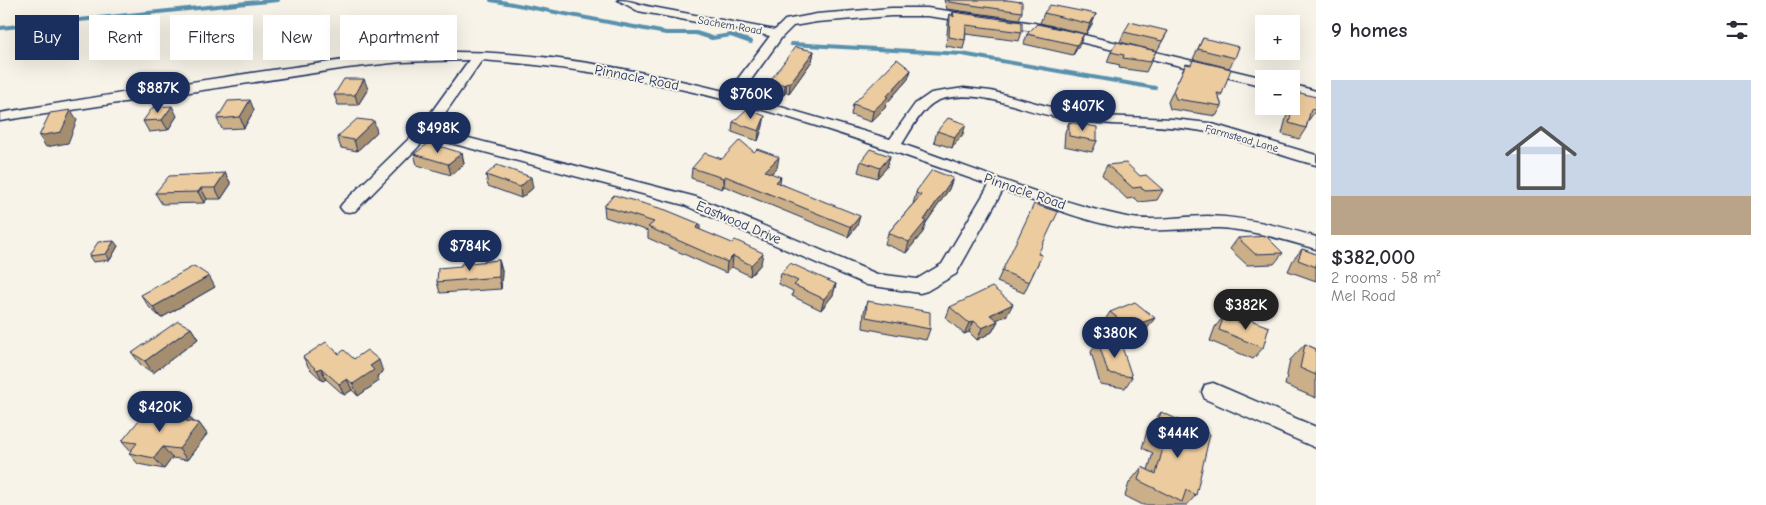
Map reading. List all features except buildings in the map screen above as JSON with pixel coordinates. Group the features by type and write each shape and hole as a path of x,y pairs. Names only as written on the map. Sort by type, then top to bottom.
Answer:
{"street":[{"name":"Sachem Road","path":"624,0 638,8 778,34"},
{"path":"731,97 778,34 789,23 816,18 891,12 927,12 1034,27 1255,80"},
{"path":"349,207 425,131 478,56"},
{"name":"Pinnacle Road","path":"0,117 340,64 404,58 478,56 531,59 581,66 731,97 801,116 998,183 1097,215 1134,224 1156,226 1226,223 1265,228 1316,243"},
{"path":"1300,91 1316,96"},
{"name":"Farmstead Lane","path":"893,146 920,107 936,96 964,92 991,95 1057,113 1102,120 1209,128 1316,160"},
{"name":"Eastwood Drive","path":"425,131 690,201 874,280 920,286 949,269 998,183"},
{"path":"1213,392 1316,438"}],"waterway":[{"path":"0,28 278,0"},
{"path":"491,0 666,33 696,33 712,38 731,35 751,42"},
{"path":"791,44 962,54 1155,88"}]}
